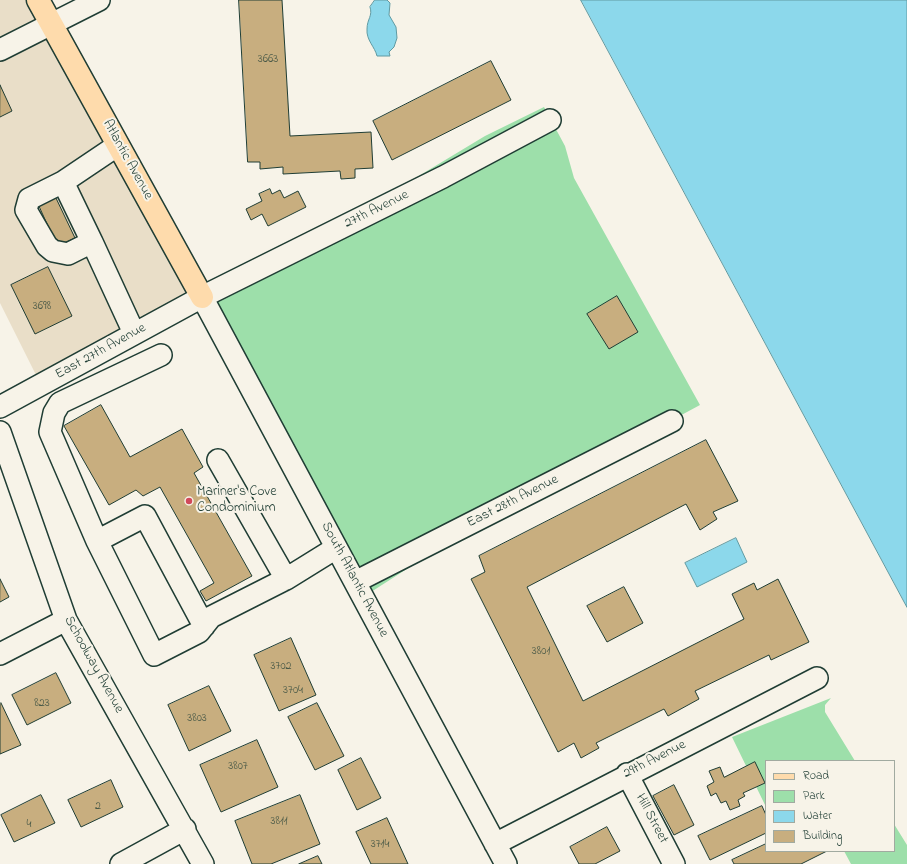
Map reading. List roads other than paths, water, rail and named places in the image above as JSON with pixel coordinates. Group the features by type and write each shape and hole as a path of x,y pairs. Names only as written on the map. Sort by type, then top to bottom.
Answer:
{"main road":[{"path":"38,0 52,24"},
{"name":"Atlantic Avenue","path":"52,24 202,296"}],"street":[{"path":"0,50 99,0"},
{"name":"27th Avenue","path":"202,296 443,177 550,120"},
{"path":"92,242 68,254 53,251 47,246 26,210 30,199 63,182 118,145"},
{"path":"63,182 134,333"},
{"name":"East 27th Avenue","path":"0,407 202,296"},
{"name":"South Atlantic Avenue","path":"202,296 506,864"},
{"path":"161,355 60,403 54,413 50,432 97,541 154,655 199,632 211,617 286,579 336,548"},
{"path":"71,369 83,392"},
{"name":"East 28th Avenue","path":"355,582 672,421"},
{"name":"Schoolway Avenue","path":"0,432 66,620 185,829 203,864"},
{"path":"218,460 286,579"},
{"path":"97,541 145,516 204,626"},
{"path":"0,654 66,620"},
{"name":"29th Avenue","path":"495,844 627,774 817,678"},
{"name":"Hill Street","path":"627,774 674,864"},
{"path":"121,864 185,829"}],"water":[{"path":"375,0 387,0 390,3 389,15 396,27 397,38 394,47 389,52 390,56 377,56 368,37 367,29 371,13 370,7"},
{"path":"581,0 907,0 907,607"},
{"path":"736,538 747,562 697,587 685,563"}],"place":[{"name":"Mariner's Cove Condominium","path":"189,501"}]}
